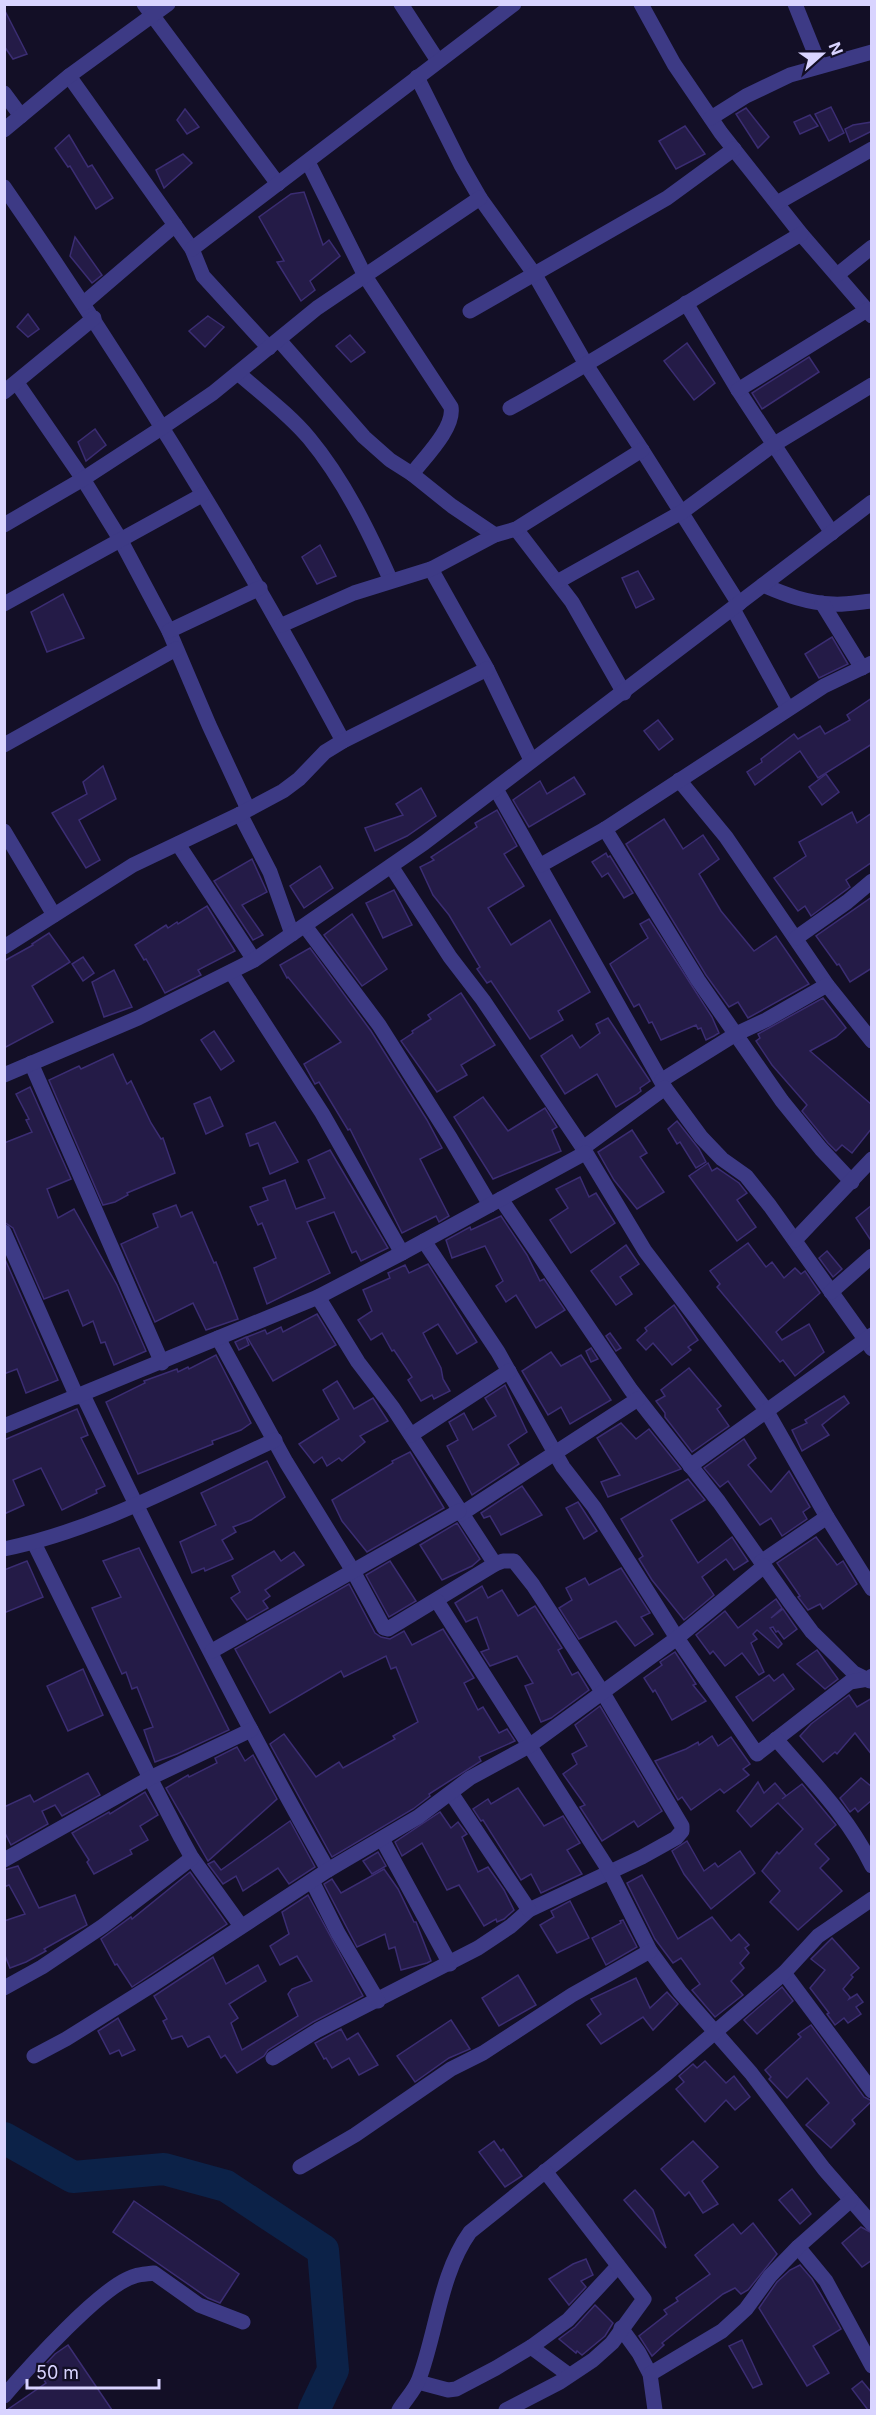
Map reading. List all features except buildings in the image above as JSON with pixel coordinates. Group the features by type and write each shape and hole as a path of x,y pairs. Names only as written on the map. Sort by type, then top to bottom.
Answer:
{"street":[{"path":"4,130 148,10 168,4"},
{"path":"401,4 438,61"},
{"path":"192,249 514,4"},
{"path":"641,4 674,64 711,118 801,234 869,313 738,390"},
{"path":"795,4 820,66"},
{"path":"148,10 278,184"},
{"path":"711,118 766,86 796,73 872,52"},
{"path":"69,76 192,249 203,276 274,344 364,437 390,460 495,535"},
{"path":"417,77 480,198 535,275 587,366 682,512 736,606 788,709"},
{"path":"4,93 21,116"},
{"path":"470,311 667,198 734,149"},
{"path":"777,203 872,149"},
{"path":"308,162 365,276 452,411 450,422 444,433 412,474"},
{"path":"4,187 94,318 163,427 282,625 343,741"},
{"path":"4,525 84,479 163,427 238,373 317,308 480,198"},
{"path":"84,303 175,225"},
{"path":"510,408 587,366 801,234"},
{"path":"837,275 872,248"},
{"path":"686,303 738,390 832,533"},
{"path":"94,318 9,387 84,479 120,539 169,631 244,812 298,930 379,1025 451,1139 495,1202 812,1632 854,1673 870,1680"},
{"path":"238,373 291,419 321,453 370,536 391,581"},
{"path":"557,582 682,512 773,445 872,385"},
{"path":"282,625 354,593 431,568 495,535 516,529 642,450"},
{"path":"4,604 202,495"},
{"path":"4,1075 114,1029 254,960 391,866 496,789 531,760 624,693 872,502"},
{"path":"516,529 557,582 624,693"},
{"path":"431,568 487,669 531,760"},
{"path":"763,585 795,599 822,603 872,601"},
{"path":"169,631 260,588"},
{"path":"541,866 605,829 825,686 867,666 822,603"},
{"path":"4,745 176,649"},
{"path":"4,947 133,865 244,812 291,785 325,752 343,741 487,669"},
{"path":"679,780 726,837 827,985 865,1023 872,1041"},
{"path":"496,789 664,1084 701,1137 722,1159 746,1176 869,1341 766,1410 690,1466"},
{"path":"605,829 698,980 782,1101 821,1149 852,1182"},
{"path":"5,833 54,915"},
{"path":"178,844 254,960"},
{"path":"391,866 450,957 483,1000 584,1150 645,1251 766,1410 827,1517 872,1588"},
{"path":"796,938 847,902 872,881"},
{"path":"231,972 322,1113 402,1253"},
{"path":"5,1425 162,1363 318,1297 402,1253 584,1150 664,1084 736,1034 766,1020 827,985"},
{"path":"30,1063 162,1363"},
{"path":"795,1240 872,1159"},
{"path":"4,1232 80,1396 284,1794 328,1870"},
{"path":"424,1241 452,1280 509,1371 555,1453 594,1507 677,1638 757,1754 850,1682 870,1680"},
{"path":"831,1292 872,1256"},
{"path":"318,1297 358,1362 411,1435 495,1564"},
{"path":"218,1338 383,1627 386,1629 436,1601 495,1564 510,1560 519,1566 603,1693 682,1826 682,1831 676,1838 529,1910 511,1926 450,1964 318,2030 273,2058"},
{"path":"411,1435 509,1371"},
{"path":"212,1651 460,1512 638,1399"},
{"path":"4,1549 34,1543 136,1505 275,1440"},
{"path":"34,2056 66,2039 241,1926 269,1911 328,1870 382,1839 470,1778 529,1746 677,1638 763,1564 827,1517"},
{"path":"34,1543 150,1778 192,1857 241,1926"},
{"path":"436,1601 610,1872 650,1951 713,2032 751,2073 824,2169 872,2224"},
{"path":"4,1860 150,1778 251,1730"},
{"path":"776,1738 842,1815 863,1847 872,1866"},
{"path":"451,1793 529,1910"},
{"path":"382,1839 450,1964"},
{"path":"4,1988 42,1967 103,1926 192,1857"},
{"path":"312,1881 343,1942 378,2001"},
{"path":"399,2410 418,2382 459,2248 470,2232 665,2074 784,1973 818,1936 872,1899"},
{"path":"300,2168 354,2135 451,2069 479,2055 572,1995 650,1951"},
{"path":"784,1973 872,2091"},
{"path":"506,2410 593,2360 612,2343 644,2299 545,2170"},
{"path":"650,2374 722,2331 746,2309 770,2276 798,2247 851,2200"},
{"path":"798,2247 826,2281 872,2366"},
{"path":"418,2382 448,2390 456,2389 531,2347 549,2335 581,2307 618,2266"},
{"path":"4,2396 26,2370 106,2292 133,2276 153,2273 199,2305 243,2322"},
{"path":"621,2328 639,2353 650,2374 655,2410"},
{"path":"531,2347 569,2375"}],"waterway":[{"path":"4,2138 73,2177 164,2169 226,2186 323,2250 333,2370 314,2410"}]}
